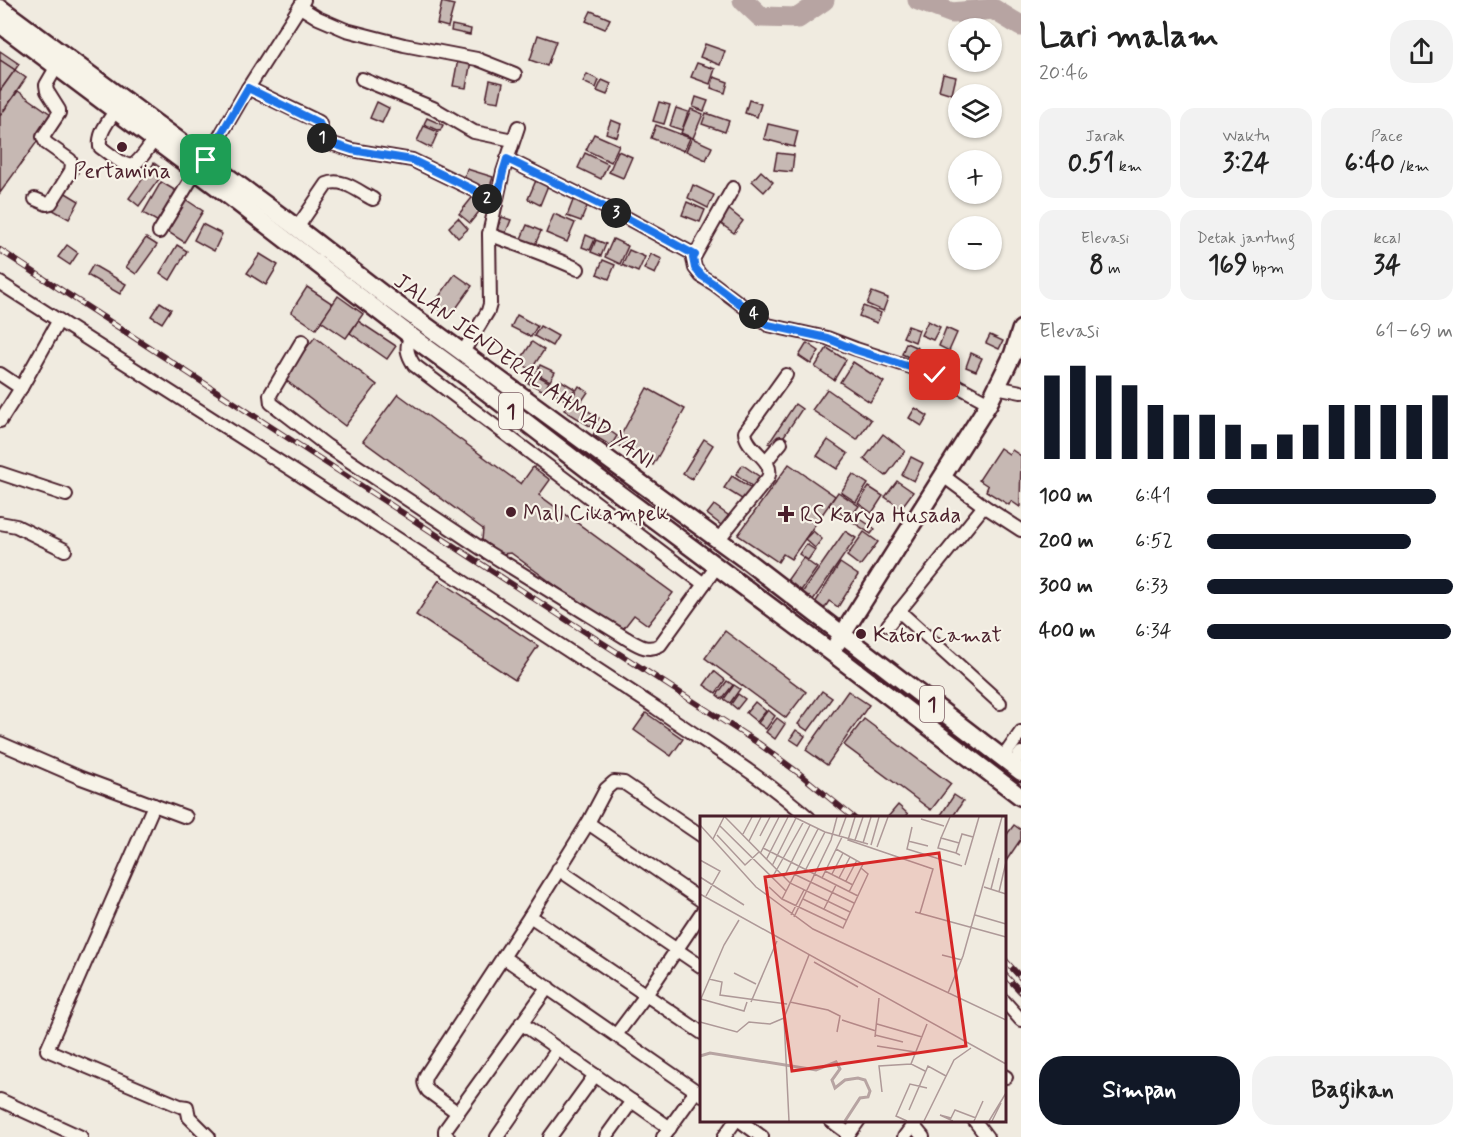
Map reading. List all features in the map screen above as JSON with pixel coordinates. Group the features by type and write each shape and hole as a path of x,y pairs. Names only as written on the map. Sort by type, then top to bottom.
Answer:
{"highway":[{"name":"JALAN JENDERAL AHMAD YANI","path":"0,8 201,166 411,336 1021,797"},
{"name":"JALAN JENDERAL AHMAD YANI","path":"0,24 154,140 201,166 297,228 1014,762"},
{"path":"831,652 988,403 1013,354 1021,329"},
{"path":"660,525 672,506"}],"street":[{"path":"159,232 302,3 318,18 346,30 404,45 477,59 515,74"},
{"path":"35,199 47,204 51,203 71,171 70,160 46,143 43,137 59,113 47,92 46,85 57,66"},
{"path":"362,79 433,108 474,132 513,140"},
{"path":"248,88 319,123 322,138 327,142 352,150 412,160 474,190 496,204"},
{"path":"115,111 101,133 100,147 126,166 132,166 138,163 154,140"},
{"path":"463,352 490,304 489,234 503,172 518,127"},
{"path":"507,159 625,217 695,255"},
{"path":"297,228 330,182 340,182 373,199"},
{"path":"734,188 693,258 695,268 702,276 768,325 827,338 856,350 928,372 988,403"},
{"path":"489,234 552,256 578,268"},
{"path":"0,283 647,702 732,759 789,800 807,816"},
{"path":"0,422 59,320"},
{"path":"411,336 406,348 414,365 704,584"},
{"path":"302,341 270,395 271,403 327,446 472,543 644,648 653,649 660,645 717,566"},
{"path":"0,374 21,388"},
{"path":"718,540 768,478 770,469 766,461 748,443 745,432 786,375"},
{"path":"996,387 1021,392"},
{"path":"766,461 781,443"},
{"path":"0,473 66,495"},
{"path":"942,475 1021,530"},
{"path":"888,626 984,506"},
{"path":"0,523 16,526 65,550"},
{"path":"899,611 1000,703"},
{"path":"1014,762 1021,732"},
{"path":"0,743 81,778 186,818"},
{"path":"458,1113 428,1091 424,1080 426,1075 588,823 606,789 614,782 624,783 700,835"},
{"path":"154,805 47,1050 187,1107 189,1117 209,1137"},
{"path":"588,823 700,900"},
{"path":"558,869 700,966"},
{"path":"530,915 700,1032"},
{"path":"616,1035 700,915"},
{"path":"503,957 699,1093 666,1132 632,1101 522,1023"},
{"path":"448,1137 445,1130 548,987"},
{"path":"1006,1002 1021,1020"},
{"path":"497,1137 558,1049"},
{"path":"550,1137 595,1075"},
{"path":"0,1100 81,1137"},
{"path":"606,1137 632,1101"},
{"path":"724,1137 736,1122"},
{"path":"741,1122 762,1137"},
{"path":"832,1122 848,1135 858,1122"},
{"path":"904,1137 911,1123 922,1137"}],"building":[{"path":"442,2 454,5 448,27 437,24"},
{"path":"591,11 610,19 605,29 586,21"},
{"path":"452,25 471,29 470,35 451,31"},
{"path":"538,35 556,41 547,66 530,60"},
{"path":"705,44 725,51 720,65 700,57"},
{"path":"0,51 19,64 15,70 0,60"},
{"path":"458,59 471,61 466,88 453,86"},
{"path":"0,60 15,70 0,91"},
{"path":"697,63 715,69 710,84 691,77"},
{"path":"15,70 26,78 0,116 0,91"},
{"path":"587,74 599,80 596,88 583,82"},
{"path":"943,74 956,77 954,84 948,84 948,93 939,90"},
{"path":"714,77 728,82 725,93 711,88"},
{"path":"490,80 503,83 499,102 486,100"},
{"path":"602,80 611,84 607,95 597,91"},
{"path":"18,91 55,117 0,193 0,116"},
{"path":"696,97 708,101 704,111 693,107"},
{"path":"749,100 761,104 757,117 745,113"},
{"path":"377,102 389,108 382,123 370,118"},
{"path":"659,102 670,105 664,124 653,121"},
{"path":"676,108 688,112 682,130 670,126"},
{"path":"691,109 703,114 693,138 681,133"},
{"path":"706,113 729,121 725,132 702,124"},
{"path":"427,118 443,125 440,131 424,124"},
{"path":"611,120 621,124 617,137 606,133"},
{"path":"768,124 798,131 794,147 764,139"},
{"path":"656,125 690,138 684,151 651,138"},
{"path":"424,126 438,132 431,148 417,141"},
{"path":"594,134 619,145 611,162 586,150"},
{"path":"692,138 712,147 706,160 686,151"},
{"path":"618,151 632,157 623,178 609,172"},
{"path":"585,153 608,164 601,179 578,168"},
{"path":"777,153 794,155 792,172 774,170"},
{"path":"154,163 165,171 139,206 129,198"},
{"path":"467,169 493,177 489,190 463,182"},
{"path":"761,171 773,182 764,192 752,181"},
{"path":"537,178 549,183 540,205 528,199"},
{"path":"161,182 178,192 160,223 143,213"},
{"path":"693,185 714,195 708,208 688,198"},
{"path":"64,192 79,201 69,219 53,210"},
{"path":"475,194 486,203 470,223 459,214"},
{"path":"574,198 588,204 581,221 567,216"},
{"path":"185,199 203,211 184,242 165,230"},
{"path":"687,202 705,210 700,222 682,215"},
{"path":"727,208 743,221 734,233 717,221"},
{"path":"554,214 575,223 567,242 546,233"},
{"path":"502,217 511,220 504,237 495,233"},
{"path":"458,218 468,229 458,238 449,227"},
{"path":"202,224 222,234 214,251 194,240"},
{"path":"527,225 541,231 534,247 520,241"},
{"path":"586,235 595,239 590,250 582,247"},
{"path":"146,238 157,245 136,274 126,267"},
{"path":"613,239 628,246 620,264 605,257"},
{"path":"596,240 606,244 601,256 591,252"},
{"path":"67,245 78,253 70,265 58,257"},
{"path":"177,245 187,251 170,280 160,273"},
{"path":"629,250 645,257 638,272 622,265"},
{"path":"260,254 278,265 266,285 247,273"},
{"path":"651,254 662,259 655,274 644,269"},
{"path":"603,260 615,265 609,279 597,274"},
{"path":"93,265 126,284 120,294 87,275"},
{"path":"455,274 472,286 450,317 433,305"},
{"path":"307,287 333,304 316,329 291,312"},
{"path":"872,292 888,298 883,311 867,304"},
{"path":"338,296 363,314 346,338 321,321"},
{"path":"160,302 171,309 162,323 151,316"},
{"path":"863,306 881,313 877,323 859,316"},
{"path":"517,315 537,326 531,337 511,327"},
{"path":"358,321 396,346 387,359 350,333"},
{"path":"928,321 940,327 933,340 921,335"},
{"path":"540,326 558,336 552,346 534,336"},
{"path":"908,326 919,330 915,342 903,337"},
{"path":"946,328 957,333 949,351 939,346"},
{"path":"990,335 1003,341 999,349 986,343"},
{"path":"315,337 377,385 345,426 283,378"},
{"path":"532,342 544,350 531,370 519,362"},
{"path":"807,343 819,351 811,364 799,356"},
{"path":"906,343 918,348 913,359 902,354"},
{"path":"827,348 846,360 834,380 815,367"},
{"path":"932,353 942,357 936,371 924,367"},
{"path":"971,353 982,358 976,371 966,367"},
{"path":"853,362 884,382 870,402 840,382"},
{"path":"540,365 555,372 550,381 536,373"},
{"path":"533,373 549,382 544,391 528,383"},
{"path":"560,380 575,389 567,401 553,392"},
{"path":"579,386 588,392 579,405 599,418 593,428 564,410"},
{"path":"647,388 685,409 653,465 616,444"},
{"path":"827,389 871,420 857,440 812,410"},
{"name":"Mall Cikampek","path":"398,394 521,484 533,467 550,480 539,495 673,593 648,625 634,615 620,633 511,553 500,554 482,540 483,529 363,441"},
{"path":"795,404 802,409 776,448 769,443"},
{"path":"915,408 928,416 922,426 909,418"},
{"path":"600,424 617,436 611,446 593,435"},
{"path":"883,434 905,451 886,476 864,459"},
{"path":"704,439 713,445 692,479 683,473"},
{"path":"828,440 848,454 837,469 817,456"},
{"path":"1000,448 1009,454 1012,450 1021,456 1020,507 1011,501 1009,505 986,491 988,486 979,480"},
{"path":"911,457 923,463 914,481 902,475"},
{"path":"789,464 835,496 791,559 783,554 778,562 738,535"},
{"path":"743,465 760,477 753,487 736,474"},
{"path":"853,474 868,484 856,502 841,492"},
{"path":"732,476 753,489 745,501 724,488"},
{"path":"897,481 913,492 901,508 885,497"},
{"path":"869,487 883,496 872,513 858,503"},
{"path":"838,492 859,506 849,519 829,505"},
{"path":"714,505 732,518 725,528 707,514"},
{"path":"856,516 875,529 871,534 853,522"},
{"path":"813,531 822,539 815,548 805,539"},
{"path":"845,531 856,538 813,600 802,593"},
{"path":"864,532 878,542 860,566 847,556"},
{"path":"806,544 815,550 808,560 799,554"},
{"path":"803,558 817,568 800,592 786,582"},
{"path":"840,563 858,575 838,607 829,601 824,609 815,603"},
{"path":"439,580 538,646 515,680 416,615"},
{"path":"725,631 806,692 786,718 705,658"},
{"path":"714,671 725,680 716,693 704,685"},
{"path":"727,681 733,685 722,699 717,695"},
{"path":"734,685 740,689 730,703 724,699"},
{"path":"822,691 832,698 808,731 798,724"},
{"path":"848,691 869,705 827,765 806,750"},
{"path":"738,694 745,699 737,709 731,704"},
{"path":"755,702 766,711 757,722 746,713"},
{"path":"768,710 775,716 766,729 758,723"},
{"path":"646,713 683,739 671,756 634,730"},
{"path":"777,718 785,724 775,739 766,732"},
{"path":"864,719 951,784 931,810 844,745"},
{"path":"796,730 805,736 799,745 790,739"},
{"path":"954,795 963,801 953,816 940,816"},
{"path":"898,805 908,814 906,816 889,816"},
{"path":"1014,825 1021,830 1021,839 1006,861 1006,835"}],"waterway":[{"path":"743,0 761,17 798,18 824,0"},
{"path":"918,0 952,13 993,9 1021,26"}],"railway":[{"path":"0,250 758,743 852,816"},
{"path":"1006,961 1021,978"},
{"path":"1006,976 1021,992"}],"place":[{"name":"Pertamina","path":"122,147"},
{"name":"Mall Cikampek","path":"511,512"},
{"name":"RS Karya Husada","path":"786,514"},
{"name":"Kator Camat","path":"861,634"}],"route":[{"path":"206,160 248,88 314,119 319,123 322,138 327,142 352,150 412,160 474,190 496,204 507,159 625,217 695,255 693,258 695,268 702,276 768,325 827,338 856,350 935,375"}]}
